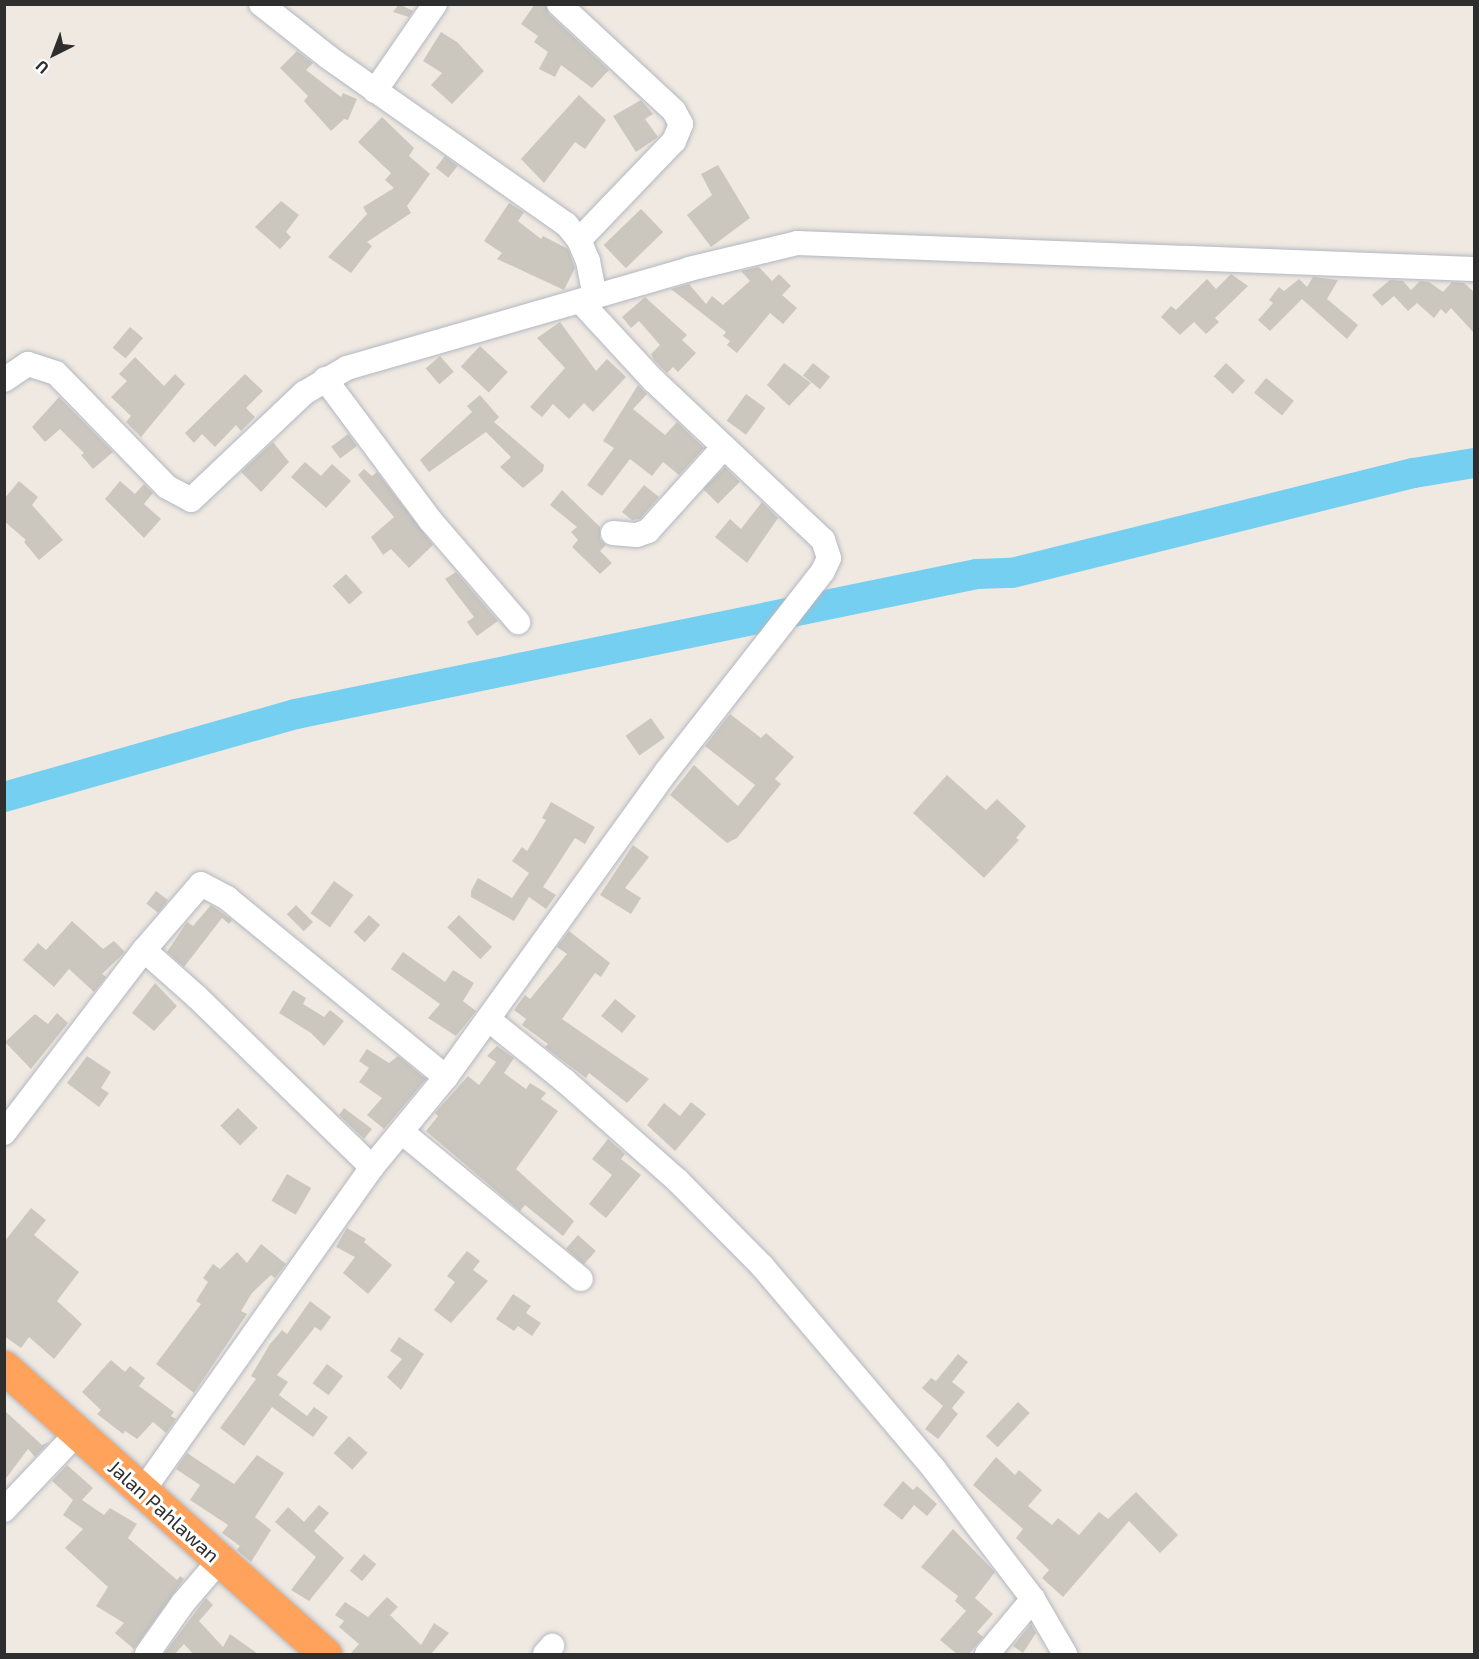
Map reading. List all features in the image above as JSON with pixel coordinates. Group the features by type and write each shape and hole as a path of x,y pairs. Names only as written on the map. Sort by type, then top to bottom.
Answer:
{"highway":[{"name":"Jalan Pahlawan","path":"4,1367 325,1654"}],"street":[{"path":"142,1492 372,1167 403,1133 446,1077 666,772 823,571 829,551 823,540 610,337 588,299 579,240 566,224 522,191 375,91 261,4"},
{"path":"375,91 435,4"},
{"path":"559,4 674,111 681,124 674,141 579,240"},
{"path":"4,380 28,364 56,373 167,487 190,500 304,393 347,368 588,299 797,243 1474,269"},
{"path":"325,379 430,520 518,622"},
{"path":"613,533 637,535 648,531 724,447"},
{"path":"4,1134 144,950 196,886 212,887 446,1077"},
{"path":"144,950 197,997 372,1167"},
{"path":"488,1019 565,1081 678,1181 762,1266 934,1468 1033,1599 1065,1654"},
{"path":"403,1133 581,1279"},
{"path":"4,1510 77,1433"},
{"path":"147,1654 183,1602 219,1561"},
{"path":"987,1654 1033,1599"}],"building":[{"path":"399,4 413,11 409,17 393,12"},
{"path":"535,4 545,4 549,14 609,70 592,88 561,65 555,77 539,69 548,52 534,42 538,36 521,24"},
{"path":"441,32 457,42 484,71 452,104 431,85 442,73 423,61"},
{"path":"297,51 313,63 306,70 341,97 343,93 357,99 348,120 344,119 331,131 304,101 308,96 280,68"},
{"path":"579,95 606,120 585,149 575,142 544,183 521,159"},
{"path":"641,100 653,114 645,119 658,137 636,152 613,116"},
{"path":"382,117 414,148 409,156 430,174 407,206 411,213 367,242 372,246 351,273 328,257 367,214 363,207 394,188 385,180 391,173 358,142"},
{"path":"445,156 458,166 448,178 436,168"},
{"path":"718,165 750,218 711,247 687,215 712,195 701,174"},
{"path":"281,201 299,215 286,232 291,237 280,249 255,227"},
{"path":"509,203 524,212 518,221 541,239 543,236 568,249 575,268 564,290 497,259 502,253 484,241"},
{"path":"641,209 663,232 626,268 604,245"},
{"path":"759,267 772,281 779,274 791,286 782,295 797,308 783,324 770,313 737,353 727,345 730,341 723,336 726,332 671,289 689,284 706,304 712,296 723,305 750,281 741,271"},
{"path":"1231,274 1248,286 1215,318 1219,322 1206,334 1194,322 1180,335 1161,317 1171,306 1176,310 1207,279 1216,289"},
{"path":"1313,277 1338,280 1327,299 1358,325 1347,339 1302,299 1270,331 1258,320 1273,303 1269,300 1279,287 1284,291 1299,279 1307,287"},
{"path":"1390,280 1403,281 1411,290 1420,281 1429,282 1443,292 1452,282 1464,283 1474,292 1474,333 1451,308 1446,314 1441,309 1434,318 1417,303 1408,311 1394,296 1382,306 1372,295"},
{"path":"645,297 687,335 682,340 696,353 678,372 673,367 667,373 654,360 651,354 660,345 639,321 631,328 622,317"},
{"path":"560,322 596,371 607,359 626,377 593,412 584,403 569,419 553,404 542,417 530,407 565,368 537,338"},
{"path":"130,327 143,338 126,359 113,348"},
{"path":"480,346 508,372 489,392 461,366"},
{"path":"440,356 454,372 439,384 426,368"},
{"path":"135,357 164,386 175,374 185,384 141,437 126,422 131,416 111,397 127,381 119,374"},
{"path":"784,363 811,383 789,406 767,385"},
{"path":"813,363 830,377 820,389 803,375"},
{"path":"1226,363 1245,381 1233,394 1214,376"},
{"path":"245,374 263,391 246,408 255,417 241,431 236,425 215,447 202,434 194,443 185,433"},
{"path":"1266,378 1294,401 1282,415 1254,393"},
{"path":"638,385 647,394 633,409 665,435 677,422 704,448 679,475 663,462 652,476 630,459 602,496 587,485 614,448 603,441"},
{"path":"746,394 765,408 746,435 727,421"},
{"path":"480,395 499,417 494,422 544,465 543,471 523,488 500,467 511,457 486,432 429,472 420,460 472,412 467,406"},
{"path":"59,397 113,452 93,469 81,455 84,453 60,429 45,442 32,427"},
{"path":"348,434 357,446 340,459 331,447"},
{"path":"273,442 289,462 261,492 241,472"},
{"path":"305,462 321,476 332,464 351,481 326,508 291,477"},
{"path":"725,467 740,482 718,504 703,489"},
{"path":"364,469 372,476 377,472 433,545 409,568 391,549 383,555 371,537 394,517 358,475"},
{"path":"19,481 38,497 32,505 63,540 39,560 24,542 26,540 4,521 4,499"},
{"path":"120,481 135,494 144,484 153,493 144,504 161,519 144,538 105,499"},
{"path":"644,485 659,497 640,519 632,520 622,512"},
{"path":"562,490 600,527 600,539 606,545 600,551 612,563 600,574 572,547 578,540 571,532 577,527 550,505"},
{"path":"762,502 778,518 747,563 715,537 730,519 741,529"},
{"path":"456,572 498,621 477,636 467,622 474,617 445,579"},
{"path":"346,574 363,593 349,605 333,586"},
{"path":"730,714 761,738 766,733 794,757 775,779 781,784 737,838 727,843 670,795 694,765 738,806 755,785 705,746"},
{"path":"651,718 665,738 639,755 626,736"},
{"path":"947,775 986,810 997,799 1026,826 1016,838 1019,840 984,878 913,813"},
{"path":"551,802 595,827 585,844 575,838 543,887 556,895 546,909 529,897 514,921 471,897 471,891 478,878 512,898 529,873 512,861 522,847 527,851 546,820 542,818"},
{"path":"633,845 649,857 625,888 641,898 631,914 600,895"},
{"path":"334,881 353,895 330,927 310,913"},
{"path":"156,891 168,900 158,913 146,904"},
{"path":"211,905 232,920 229,924 222,918 184,967 167,952 187,922 193,926"},
{"path":"296,905 313,922 304,931 287,914"},
{"path":"369,915 380,925 365,942 354,932"},
{"path":"459,915 492,947 480,959 447,927"},
{"path":"72,921 103,949 114,941 125,952 102,974 106,977 94,992 69,969 54,987 23,960 38,943 46,950"},
{"path":"569,931 610,963 601,977 595,973 562,1019 649,1079 627,1103 589,1073 586,1078 545,1047 548,1044 522,1025 526,1019 514,1010 525,995 530,999 567,954 557,947"},
{"path":"403,952 445,982 453,970 474,983 463,1001 476,1011 456,1036 428,1018 440,1004 391,969"},
{"path":"155,983 177,1006 154,1031 132,1013"},
{"path":"293,990 306,998 303,1004 324,1017 330,1010 344,1021 324,1046 311,1033 279,1013"},
{"path":"615,999 636,1016 622,1033 601,1016"},
{"path":"57,1013 68,1023 31,1069 5,1042 35,1014 48,1024"},
{"path":"497,1046 514,1058 504,1073 526,1089 530,1083 546,1093 541,1099 558,1111 516,1169 574,1221 563,1236 525,1205 520,1211 426,1131 438,1116 435,1113 468,1076 479,1085 496,1062 487,1056"},
{"path":"367,1049 389,1063 398,1056 426,1079 384,1129 367,1115 382,1098 359,1082 369,1068 359,1061"},
{"path":"87,1056 111,1072 101,1088 109,1093 99,1107 67,1083"},
{"path":"691,1102 706,1114 675,1151 647,1125 664,1103 680,1116"},
{"path":"238,1108 258,1128 240,1145 220,1126"},
{"path":"344,1108 372,1129 364,1139 339,1115"},
{"path":"608,1139 625,1154 621,1159 641,1175 606,1218 589,1204 612,1175 592,1159"},
{"path":"287,1174 311,1188 296,1215 272,1201"},
{"path":"31,1208 46,1220 34,1235 79,1272 57,1301 82,1324 54,1359 29,1337 21,1348 4,1336 4,1242"},
{"path":"347,1228 366,1239 364,1242 392,1265 368,1294 343,1273 355,1257 336,1247"},
{"path":"578,1235 596,1251 584,1264 566,1248"},
{"path":"261,1244 286,1264 275,1278 271,1275 252,1293 241,1311 247,1314 194,1393 156,1364 201,1304 196,1301 208,1282 203,1278 213,1264 220,1269 237,1252 247,1263"},
{"path":"467,1251 480,1261 473,1270 488,1281 451,1323 434,1310 455,1282 447,1276"},
{"path":"513,1294 531,1306 526,1313 541,1323 532,1336 518,1326 514,1331 496,1319"},
{"path":"310,1301 331,1317 321,1331 315,1327 277,1375 288,1382 279,1395 307,1416 314,1407 328,1417 313,1437 272,1407 244,1446 220,1428 256,1379 251,1376 270,1344 282,1330 287,1334"},
{"path":"399,1337 424,1354 401,1390 387,1377 402,1359 390,1351"},
{"path":"958,1354 968,1362 952,1382 965,1392 952,1408 958,1414 938,1439 925,1429 943,1406 922,1388 931,1378 936,1381"},
{"path":"111,1360 125,1372 130,1366 145,1378 139,1386 174,1412 171,1416 176,1419 166,1433 153,1422 137,1439 125,1431 123,1434 97,1414 101,1410 82,1392"},
{"path":"327,1364 343,1376 329,1395 313,1383"},
{"path":"1018,1402 1030,1413 998,1447 986,1436"},
{"path":"4,1410 42,1445 49,1442 35,1457 28,1449 4,1481"},
{"path":"349,1436 368,1453 352,1470 334,1453"},
{"path":"187,1453 234,1484 257,1455 284,1473 255,1517 271,1530 251,1562 237,1550 240,1546 222,1533 228,1525 190,1500 200,1485 176,1469"},
{"path":"996,1457 1015,1475 1019,1470 1042,1490 1028,1506 1052,1525 1058,1518 1079,1535 1099,1512 1108,1519 1136,1492 1178,1535 1160,1553 1129,1521 1063,1597 1042,1578 1049,1570 1016,1538 1023,1529 973,1485"},
{"path":"67,1465 93,1488 82,1500 104,1515 110,1508 137,1524 128,1538 177,1580 180,1576 184,1579 134,1649 115,1633 124,1623 96,1606 108,1587 65,1548 83,1529 63,1515 73,1500 52,1481"},
{"path":"903,1481 913,1490 917,1486 937,1504 927,1516 914,1505 902,1520 883,1505"},
{"path":"319,1505 329,1513 314,1531 344,1558 309,1601 291,1590 316,1557 275,1522 288,1507 304,1522"},
{"path":"953,1529 995,1572 975,1598 993,1614 977,1632 983,1637 969,1654 957,1654 940,1640 966,1611 955,1601 958,1596 921,1567"},
{"path":"364,1554 376,1564 362,1581 350,1571"},
{"path":"387,1597 398,1607 390,1615 421,1645 434,1623 449,1633 431,1654 350,1654 359,1644 339,1627 344,1621 335,1615 345,1602 368,1617"},
{"path":"206,1598 213,1605 199,1621 223,1647 230,1634 258,1654 193,1654 184,1644 175,1654 164,1654"},
{"path":"1031,1624 1036,1633 1023,1653 1013,1646"}],"waterway":[{"path":"4,797 296,714 977,574 1012,573 1414,473 1474,463"}]}
